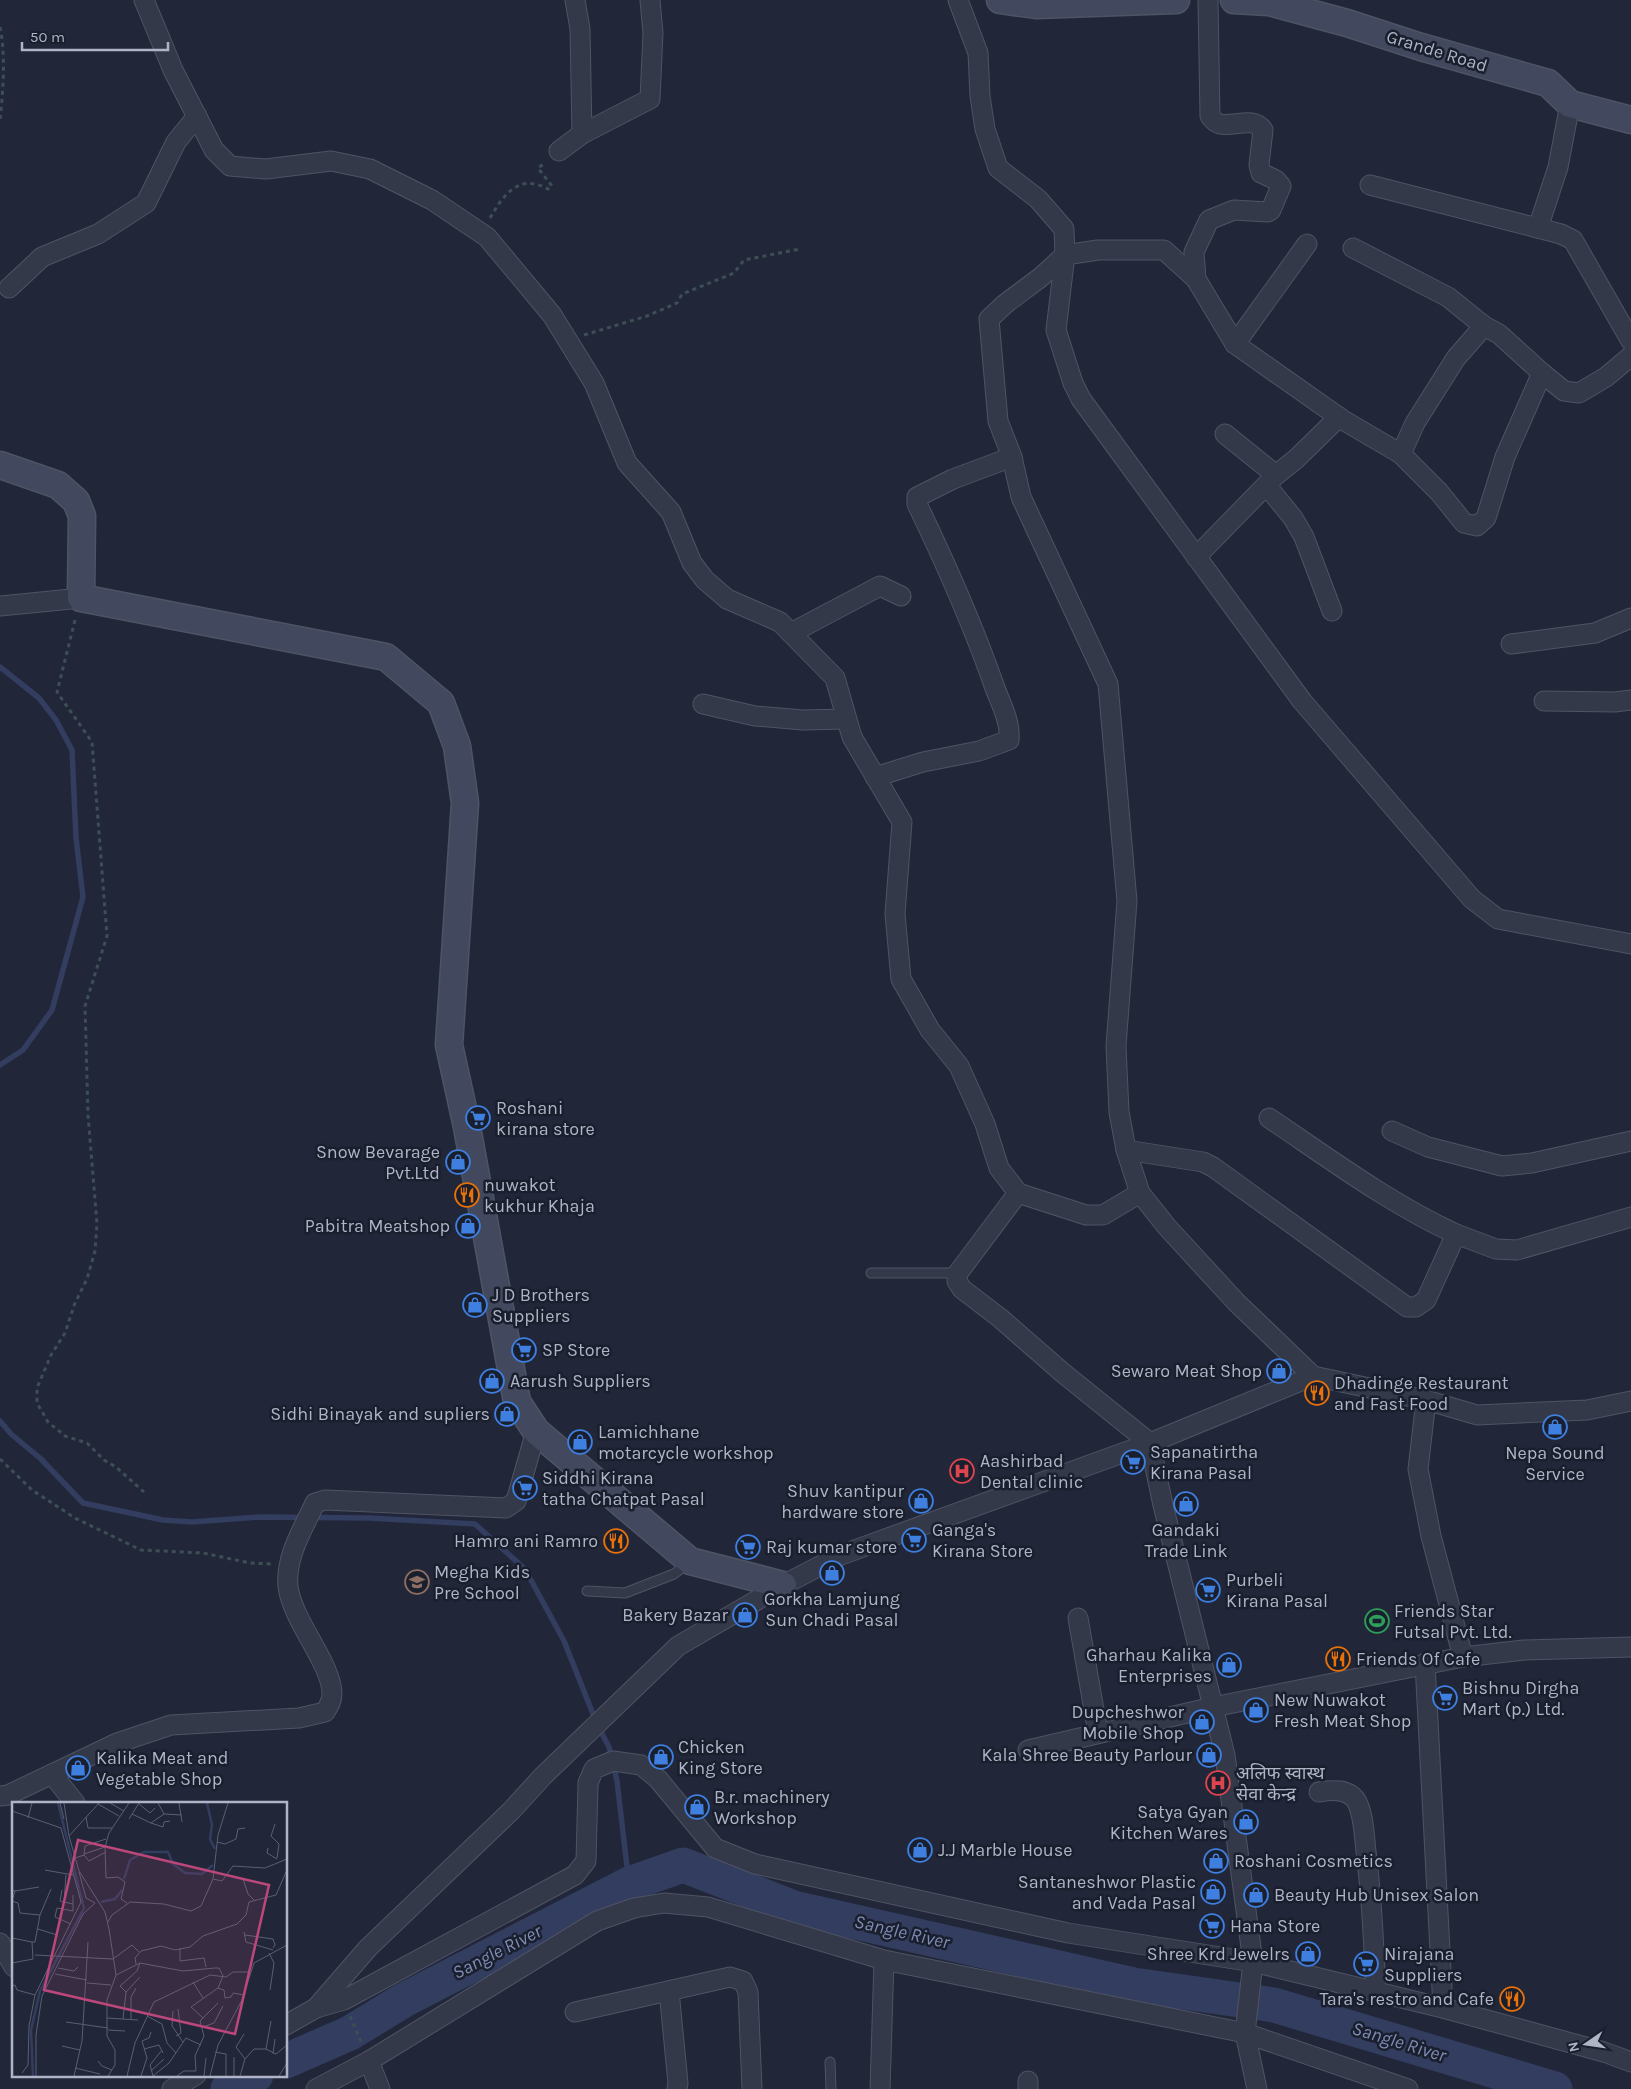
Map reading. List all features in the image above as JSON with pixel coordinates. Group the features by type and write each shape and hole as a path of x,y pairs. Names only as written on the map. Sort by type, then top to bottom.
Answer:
{"street":[{"path":"144,0 173,70 214,150 230,166 266,169 331,161 370,169 432,200 487,237 552,315 594,383 627,463 671,512 692,563 705,580 727,599 780,622 835,678 852,737 902,822 896,914 901,979 930,1030 959,1066 985,1124 999,1168 1018,1193 1086,1215 1104,1214 1140,1193"},
{"path":"576,0 580,29 582,134"},
{"path":"559,151 582,134 650,99 653,33 650,0"},
{"path":"958,0 978,53 980,96 985,129 998,168 1038,199 1064,229 1065,255 1056,330 1073,383 1081,399 1302,701 1472,899 1498,920 1631,944"},
{"path":"1000,0 1036,6 1176,0"},
{"path":"1196,279 1194,252 1209,220 1234,210 1268,212 1271,210 1281,186 1276,180 1261,173 1259,165 1263,130 1260,125 1254,123 1220,124 1210,116 1208,0"},
{"name":"Grande Road","path":"1234,0 1269,2 1548,83 1570,104 1631,120"},
{"path":"1538,228 1558,167 1570,104"},
{"path":"9,288 42,257 98,234 146,203 176,142 197,116"},
{"path":"1370,185 1561,234 1573,240 1631,341"},
{"path":"1235,344 1307,244"},
{"path":"1353,248 1448,297 1484,326 1499,334 1564,391 1579,393 1606,377 1631,356"},
{"path":"1542,373 1505,457 1486,518 1477,526 1464,523 1439,492 1401,454 1339,417 1235,344 1196,279 1164,250 1098,250 1065,255 989,319 998,422 1012,457 1021,497 1108,684 1127,901 1116,1046 1119,1112 1126,1150 1140,1193 1167,1227 1236,1302 1313,1376 1426,1400 1478,1415 1587,1410 1631,1401"},
{"path":"1401,454 1415,423 1456,358 1484,326"},
{"path":"1196,557 1271,480 1296,459 1339,417"},
{"path":"1225,434 1271,480 1304,537 1332,611"},
{"path":"875,777 923,762 979,751 1009,740 1009,727 984,655 962,601 917,504 917,497 953,479 1012,457"},
{"path":"0,466 58,485 76,501 82,516 81,598"},
{"path":"791,633 880,586 901,596"},
{"path":"0,606 81,598 386,657 440,703 457,746 465,803 449,1044 467,1127 517,1402 536,1431 690,1561 783,1585"},
{"path":"1511,644 1595,633 1631,618"},
{"path":"1544,701 1615,702 1631,700"},
{"path":"703,704 755,716 803,720 846,719"},
{"path":"1269,1118 1417,1216 1456,1234 1496,1249 1517,1250 1631,1217"},
{"path":"1392,1131 1428,1147 1502,1166 1532,1163 1631,1141"},
{"path":"1126,1150 1203,1162 1213,1167 1407,1307 1416,1307 1426,1300 1456,1234"},
{"path":"1018,1193 958,1273 957,1281 962,1289 1000,1318 1063,1373 1150,1443 1163,1506 1228,1774 1252,1968 1246,2026 1257,2089"},
{"path":"316,2008 368,1948 512,1810 543,1776 678,1646 783,1585 841,1556 1150,1443 1313,1376"},
{"path":"1426,1400 1418,1469 1431,1536 1463,1657"},
{"path":"7,1798 116,1743 171,1725 299,1718 325,1712 330,1704 332,1692 325,1670 295,1611 288,1587 291,1559 315,1503 325,1500 506,1508 516,1501 536,1431"},
{"path":"1078,1618 1098,1733"},
{"path":"1028,1750 1213,1707 1426,1663 1524,1650 1631,1646"},
{"path":"1426,1663 1443,2008"},
{"path":"288,2023 316,2008 344,2000 576,1875 586,1861 588,1784 594,1769 612,1761 641,1765 658,1779 715,1848 755,1864 1068,1933 1376,1992 1443,2008 1604,2052 1631,2062"},
{"path":"52,1774 74,1802"},
{"path":"1319,1792 1337,1790 1349,1794 1356,1802 1362,1820 1372,1901 1376,1992"},
{"path":"316,2089 369,2061 597,1921 634,1908 664,1903 708,1907 884,1960 1246,2026 1408,2089"},
{"path":"0,1943 12,1964"},
{"path":"880,2089 884,1960"},
{"path":"575,2012 730,1978 743,1980 748,1992 752,2089"},
{"path":"669,1991 677,2089"},
{"path":"369,2061 380,2089"},
{"path":"172,2089 193,2076"}],"lane":[{"path":"871,1273 958,1273"},
{"path":"587,1591 625,1593 674,1574 690,1561"},
{"path":"830,2062 831,2089"}],"path":[{"path":"0,26 3,39 3,84 0,121"},
{"path":"487,237 488,222 500,200 518,184 536,182 548,189 552,186 538,168 559,151"},
{"path":"567,340 647,316 677,303 682,294 734,273 744,260 800,250"},
{"path":"81,598 57,692 92,742 107,936 85,1006 88,1115 98,1224 95,1251 87,1279 75,1303 65,1333 51,1355 37,1388 37,1403 48,1422 65,1436 87,1443 104,1460 116,1467 144,1492"},
{"path":"0,1459 32,1490 75,1518 141,1550 203,1554 250,1563 291,1559"},
{"path":"344,2000 369,2061"}],"waterway":[{"path":"0,667 39,698 56,720 72,750 76,838 83,897 52,1010 23,1050 0,1065"},
{"path":"0,1421 11,1434 41,1459 83,1503 163,1520 192,1522 261,1517 369,1518 475,1524 525,1569 564,1641 597,1724 609,1747 617,1781 629,1884"},
{"name":"Sangle River","path":"288,2060 350,2033 404,2000 629,1884 683,1865 794,1908 1134,1985 1274,2005 1555,2089"},
{"name":"Sangle River","path":"228,2089 254,2076"}],"place":[{"name":"Roshani kirana store","path":"478,1118"},
{"name":"Snow Bevarage Pvt.Ltd","path":"458,1162"},
{"name":"nuwakot kukhur Khaja","path":"467,1195"},
{"name":"Pabitra Meatshop","path":"468,1226"},
{"name":"J D Brothers Suppliers","path":"475,1305"},
{"name":"SP Store","path":"524,1350"},
{"name":"Sewaro Meat Shop","path":"1279,1371"},
{"name":"Aarush Suppliers","path":"492,1381"},
{"name":"Dhadinge Restaurant and Fast Food","path":"1317,1393"},
{"name":"Sidhi Binayak and supliers","path":"507,1414"},
{"name":"Nepa Sound Service","path":"1555,1427"},
{"name":"Lamichhane motarcycle workshop","path":"580,1442"},
{"name":"Sapanatirtha Kirana Pasal","path":"1133,1462"},
{"name":"Aashirbad Dental clinic","path":"962,1471"},
{"name":"Siddhi Kirana tatha Chatpat Pasal","path":"525,1488"},
{"name":"Shuv kantipur hardware store","path":"921,1501"},
{"name":"Gandaki Trade Link","path":"1186,1504"},
{"name":"Ganga's Kirana Store","path":"914,1540"},
{"name":"Hamro ani Ramro","path":"616,1541"},
{"name":"Raj kumar store","path":"748,1547"},
{"name":"Gorkha Lamjung Sun Chadi Pasal","path":"832,1573"},
{"name":"Megha Kids Pre School","path":"417,1582"},
{"name":"Purbeli Kirana Pasal","path":"1208,1590"},
{"name":"Bakery Bazar","path":"745,1615"},
{"name":"Friends Star Futsal Pvt. Ltd.","path":"1377,1621"},
{"name":"Friends Of Cafe","path":"1338,1659"},
{"name":"Gharhau Kalika Enterprises","path":"1229,1665"},
{"name":"Bishnu Dirgha Mart (p.) Ltd.","path":"1445,1698"},
{"name":"New Nuwakot Fresh Meat Shop","path":"1256,1710"},
{"name":"Dupcheshwor Mobile Shop","path":"1202,1722"},
{"name":"Kala Shree Beauty Parlour","path":"1209,1755"},
{"name":"Chicken King Store","path":"661,1757"},
{"name":"Kalika Meat and Vegetable Shop","path":"78,1768"},
{"name":"अलिफ स्वास्थ सेवा केन्द्र","path":"1218,1783"},
{"name":"B.r. machinery Workshop","path":"697,1807"},
{"name":"Satya Gyan Kitchen Wares","path":"1246,1822"},
{"name":"J.J Marble House","path":"920,1850"},
{"name":"Roshani Cosmetics","path":"1216,1861"},
{"name":"Santaneshwor Plastic and Vada Pasal","path":"1213,1892"},
{"name":"Beauty Hub Unisex Salon","path":"1256,1895"},
{"name":"Hana Store","path":"1212,1926"},
{"name":"Shree Krd Jewelrs","path":"1308,1954"},
{"name":"Nirajana Suppliers","path":"1366,1964"},
{"name":"Tara's restro and Cafe","path":"1512,1999"}]}
